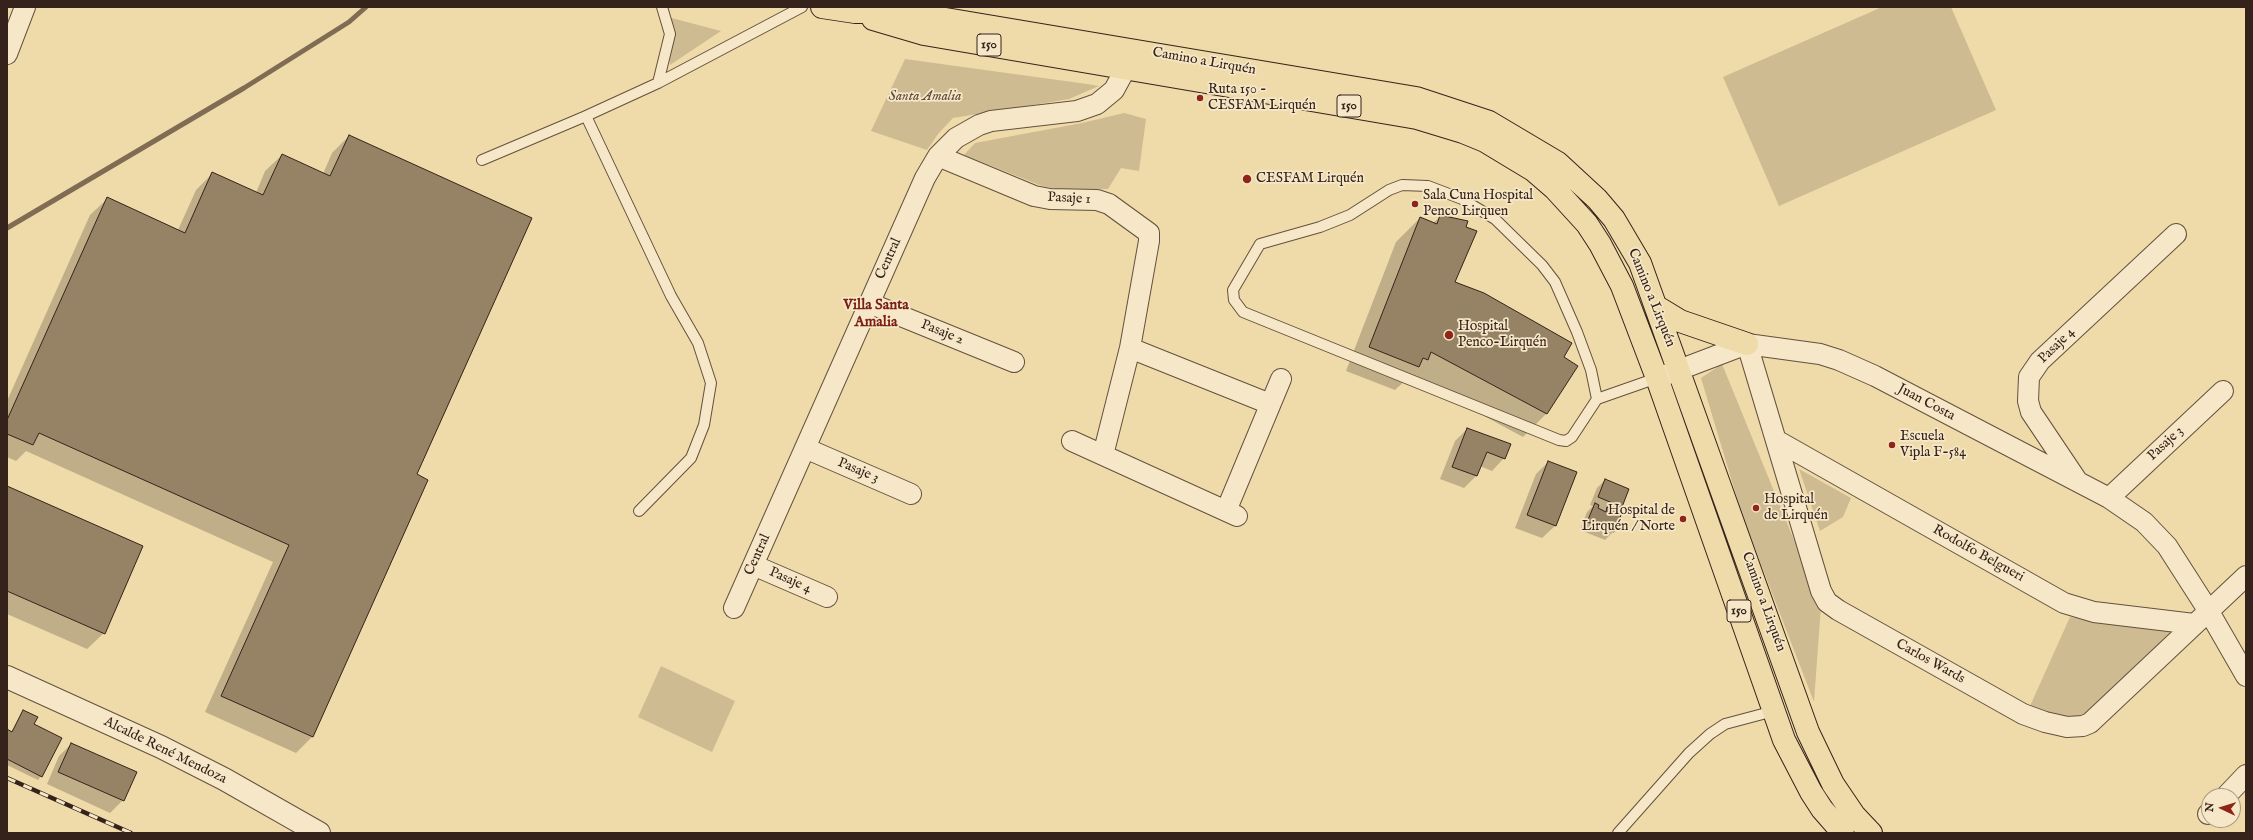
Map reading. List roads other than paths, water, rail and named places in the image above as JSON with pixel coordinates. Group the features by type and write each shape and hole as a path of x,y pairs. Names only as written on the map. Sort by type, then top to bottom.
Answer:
{"main road":[{"name":"Camino a Lirquén","path":"822,7 928,16 1416,98 1489,122 1535,148 1573,176 1597,199 1628,240 1640,263 1810,738 1833,784 1854,815 1870,833"},
{"name":"Camino a Lirquén","path":"851,10 886,24 924,34 1417,118 1463,132 1510,155 1555,188 1577,212 1600,244 1622,286 1657,378 1784,740 1804,780 1822,810 1843,833"},
{"path":"1657,307 1680,321 1747,344"}],"street":[{"path":"7,54 25,7"},
{"name":"Central","path":"734,608 925,178 938,156 956,138 985,123 1076,111 1097,104 1114,90 1126,68"},
{"name":"Pasaje 1","path":"938,156 1034,196 1050,199 1104,202 1114,206 1149,233 1149,241 1130,348"},
{"name":"Pasaje 4","path":"2079,483 2031,412 2028,389 2030,377 2040,361 2176,234"},
{"name":"Pasaje 2","path":"869,304 1014,362"},
{"name":"Juan Costa","path":"1679,370 1747,344 1814,353 1858,367 2109,498 2131,512 2156,533 2167,546 2208,610 2246,676"},
{"name":"Carlos Wards","path":"1747,344 1821,591 1827,602 1838,610 2023,714 2045,722 2067,727 2083,726 2090,723 2208,610 2243,583"},
{"path":"1103,455 1130,348 1270,404"},
{"path":"1657,378 1679,370"},
{"path":"1072,441 1232,513 1270,404 1281,379"},
{"name":"Pasaje 3","path":"2109,498 2223,391"},
{"name":"Rodolfo Belgueri","path":"1776,440 2064,603 2094,612 2194,624"},
{"name":"Pasaje 3","path":"805,448 911,494"},
{"name":"Pasaje 4","path":"753,565 827,598"},
{"name":"Alcalde René Mendoza","path":"7,678 161,747 231,783 319,833"},
{"path":"2234,788 2246,775"}],"lane":[{"path":"658,83 670,34 662,7"},
{"path":"482,160 586,116 658,83 802,7"},
{"path":"586,116 671,296 698,343 711,383 704,425 691,458 639,511"},
{"path":"1597,399 1591,370 1578,332 1555,282 1542,265 1495,219 1462,199 1428,186 1402,185 1390,190 1350,216 1320,227 1260,244 1232,290 1234,300 1243,312 1560,440 1566,441 1572,437 1597,399 1657,378"},
{"path":"1618,833 1689,753 1710,734 1725,724 1774,711"}],"waterway":[{"path":"7,228 244,88 349,22 366,7"}],"railway":[{"path":"7,778 131,833"}],"place":[{"name":"Ruta 150 - CESFAM Lirquén","path":"1200,98"},
{"name":"CESFAM Lirquén","path":"1247,179"},
{"name":"Sala Cuna Hospital Penco Lirquen","path":"1415,204"},
{"name":"Hospital Penco-Lirquén","path":"1449,335"},
{"name":"Escuela Vipla F-584","path":"1892,445"},
{"name":"Hospital de Lirquén","path":"1756,508"},
{"name":"Hospital de Lirquén / Norte","path":"1683,519"}],"district":[{"name":"Villa Santa Amalia","path":"876,314"}],"park label":[{"name":"Santa Amalia","path":"925,97"}]}
